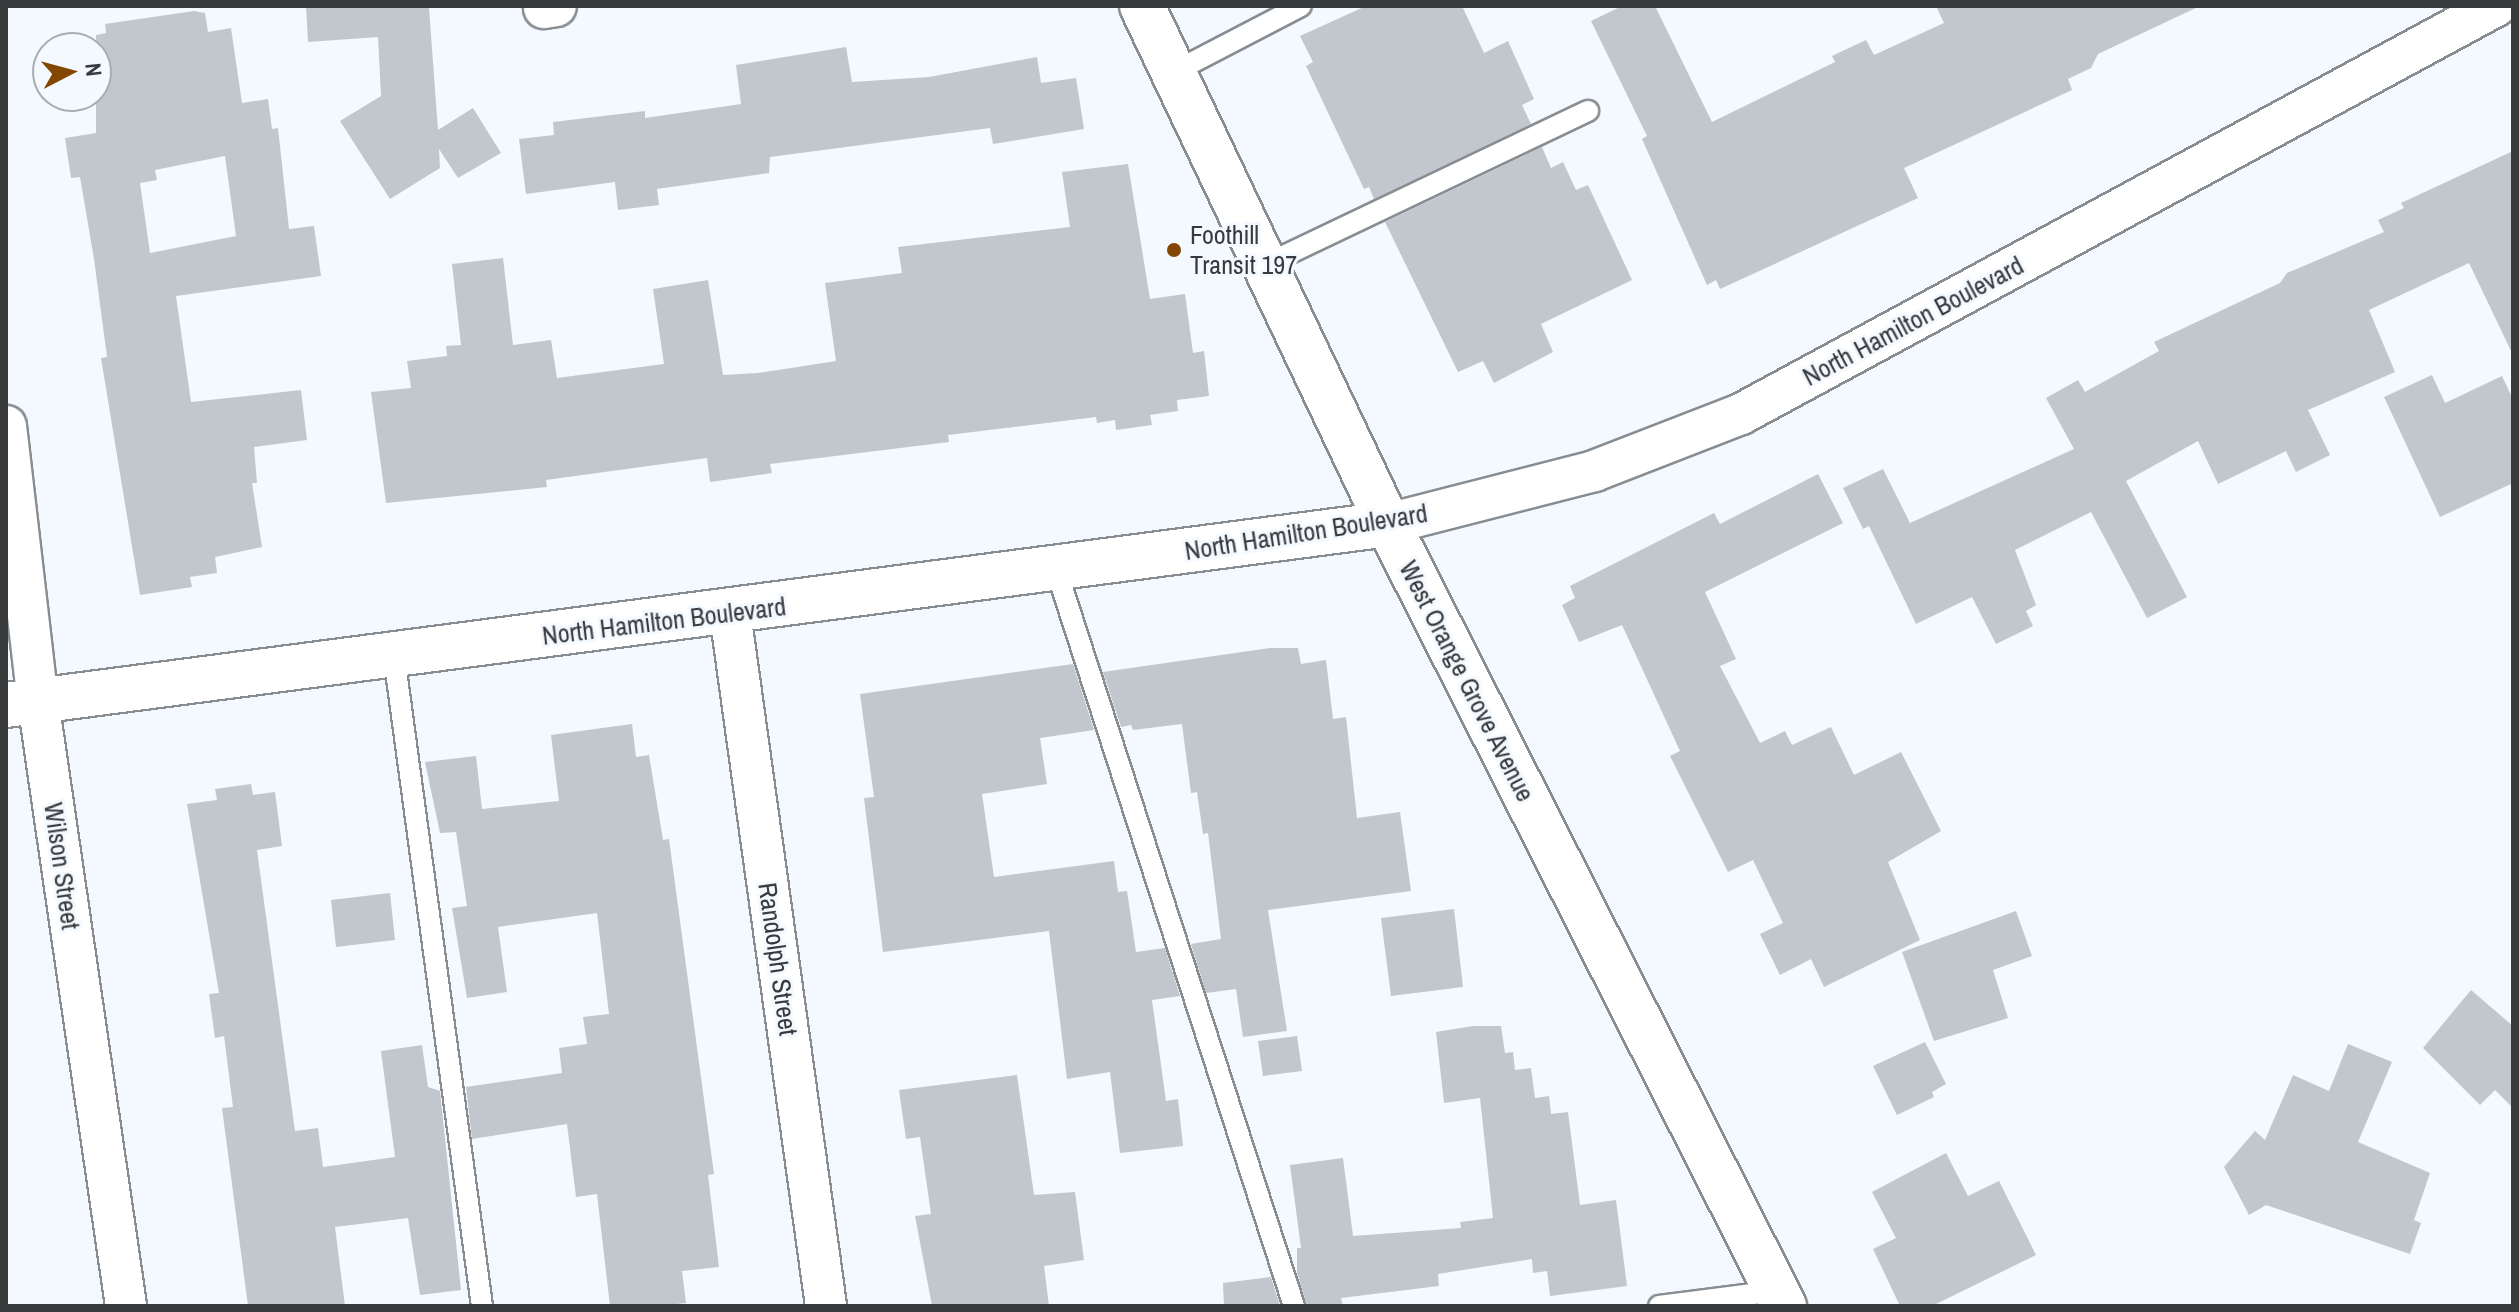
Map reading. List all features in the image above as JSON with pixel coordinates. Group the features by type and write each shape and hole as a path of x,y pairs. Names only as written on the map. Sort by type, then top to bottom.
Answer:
{"street":[{"name":"West Orange Grove Avenue","path":"1142,6 1388,524 1780,1298"},
{"name":"North Hamilton Boulevard","path":"22,703 730,613 1388,524 1594,471 1741,414 2496,6"},
{"name":"Wilson Street","path":"6,426 22,703 126,1306"},
{"name":"Randolph Street","path":"730,613 826,1306"}],"lane":[{"path":"1174,72 1301,6"},
{"path":"1265,265 1588,111"},
{"path":"1056,569 1294,1306"},
{"path":"394,656 482,1306"},
{"path":"1659,1306 1780,1298"}],"building":[{"path":"306,6 429,8 438,130 473,108 501,153 458,178 439,149 440,168 390,199 340,121 381,96 378,37 308,42"},
{"path":"1366,6 1462,6 1484,53 1508,41 1534,99 1522,105 1531,124 1374,199 1369,187 1364,189 1306,66 1313,62 1300,36"},
{"path":"1622,6 1655,6 1712,122 1835,62 1832,56 1866,40 1874,55 1944,23 1936,6 2200,6 2098,54 2091,68 2068,79 2072,90 1904,168 1918,198 1720,289 1716,280 1707,285 1642,139 1647,136 1591,21"},
{"path":"194,11 205,13 208,32 231,28 242,103 268,99 272,129 278,128 289,229 314,226 321,276 176,296 191,402 301,390 307,440 254,447 257,483 252,483 262,547 215,557 217,573 190,577 192,587 140,595 101,358 107,357 94,259 80,177 71,178 65,138 96,133 96,112 112,112 112,32 106,32 105,24","holes":["225,156 236,236 150,253 140,183 157,180 155,170"]},
{"path":"846,47 852,82 929,77 1037,57 1041,83 1076,78 1084,129 993,144 990,128 770,157 769,173 657,189 659,205 618,210 615,182 526,194 519,139 554,135 553,122 645,111 645,118 741,104 736,65"},
{"path":"1542,147 1551,168 1563,162 1576,190 1588,185 1632,280 1541,324 1553,352 1494,383 1483,361 1458,372 1385,222"},
{"path":"2513,151 2513,355 2469,263 2369,310 2395,372 2308,410 2330,455 2296,472 2286,451 2218,484 2198,441 2126,481 2187,597 2147,618 2091,512 2015,550 2036,605 2026,611 2033,626 1996,644 1972,597 1916,624 1869,526 1863,529 1843,488 1883,469 1910,523 2074,449 2046,398 2078,380 2085,392 2159,351 2154,342 2280,283 2287,273 2384,232 2378,220 2404,208 2401,203"},
{"path":"1128,164 1150,299 1185,294 1193,353 1204,351 1209,396 1177,400 1178,411 1150,415 1152,425 1116,430 1115,420 1097,423 1096,417 948,435 949,442 770,464 772,473 710,482 707,458 546,480 547,487 386,503 371,392 411,388 407,361 447,356 446,346 461,345 452,264 503,258 513,345 551,340 557,378 664,364 653,289 708,280 723,375 758,373 836,361 825,283 902,273 898,247 1070,227 1062,172"},
{"path":"2432,375 2445,403 2502,376 2513,399 2513,483 2440,517 2384,397"},
{"path":"1818,474 1843,523 1705,592 1736,659 1720,666 1760,743 1785,731 1792,745 1831,727 1854,775 1901,752 1941,831 1888,862 1920,940 1824,987 1811,959 1780,975 1760,934 1783,923 1753,860 1728,872 1670,756 1680,751 1622,625 1579,642 1562,605 1575,598 1570,586 1714,513 1720,524"},
{"path":"1270,648 1298,648 1301,664 1326,660 1333,719 1346,717 1357,818 1400,812 1411,891 1268,910 1287,1031 1243,1037 1236,989 1206,993 1191,944 1221,939 1208,833 1203,834 1197,792 1191,793 1182,724 1133,730 1131,725 1121,727 1103,672"},
{"path":"1073,664 1094,730 1040,738 1047,784 982,794 994,877 1114,861 1118,892 1127,891 1136,952 1165,948 1180,996 1152,1000 1166,1101 1178,1099 1183,1146 1120,1153 1110,1072 1067,1079 1049,931 883,952 864,798 874,797 860,694"},
{"path":"632,724 636,757 649,755 663,840 669,839 714,1174 708,1175 719,1267 682,1271 686,1303 658,1306 610,1306 597,1194 576,1197 567,1124 472,1139 466,1087 562,1073 559,1048 587,1044 583,1017 609,1014 597,913 498,927 507,992 467,998 452,908 467,906 456,832 440,833 425,762 476,756 482,809 559,801 551,735"},
{"path":"251,784 253,795 275,792 282,846 257,850 295,1131 318,1128 323,1167 395,1157 381,1051 422,1045 428,1087 440,1091 461,1290 420,1295 408,1218 335,1227 345,1306 248,1306 222,1108 233,1107 224,1036 215,1038 209,994 219,993 187,804 217,800 215,789"},
{"path":"390,893 395,940 336,947 331,900"},
{"path":"1454,909 1463,987 1391,996 1381,918"},
{"path":"2016,911 2032,956 1993,970 2008,1018 1934,1041 1902,952"},
{"path":"2471,990 2513,1026 2513,1108 2495,1090 2480,1105 2423,1048"},
{"path":"1473,1026 1501,1026 1505,1053 1513,1052 1515,1070 1531,1068 1535,1098 1549,1096 1551,1114 1568,1112 1580,1205 1616,1200 1627,1286 1550,1296 1547,1271 1533,1273 1532,1259 1438,1274 1439,1286 1341,1298 1343,1306 1307,1306 1297,1273 1297,1248 1301,1248 1290,1165 1343,1158 1353,1236 1461,1228 1460,1222 1493,1218 1480,1098 1444,1103 1436,1032"},
{"path":"1297,1036 1302,1071 1263,1076 1258,1041"},
{"path":"1925,1042 1946,1084 1932,1092 1934,1097 1897,1115 1873,1066"},
{"path":"2348,1044 2392,1062 2358,1142 2430,1173 2414,1220 2421,1223 2410,1254 2266,1205 2249,1215 2224,1167 2255,1131 2265,1140 2293,1075 2329,1091"},
{"path":"1017,1075 1034,1195 1075,1192 1084,1260 1044,1266 1049,1306 932,1306 915,1216 931,1214 920,1137 906,1139 899,1090"},
{"path":"1946,1153 1968,1196 1999,1181 2036,1255 1932,1306 1900,1306 1873,1249 1896,1238 1872,1192"},
{"path":"1271,1277 1280,1306 1224,1306 1223,1283"}],"place":[{"name":"Foothill Transit 197","path":"1174,250"}]}
